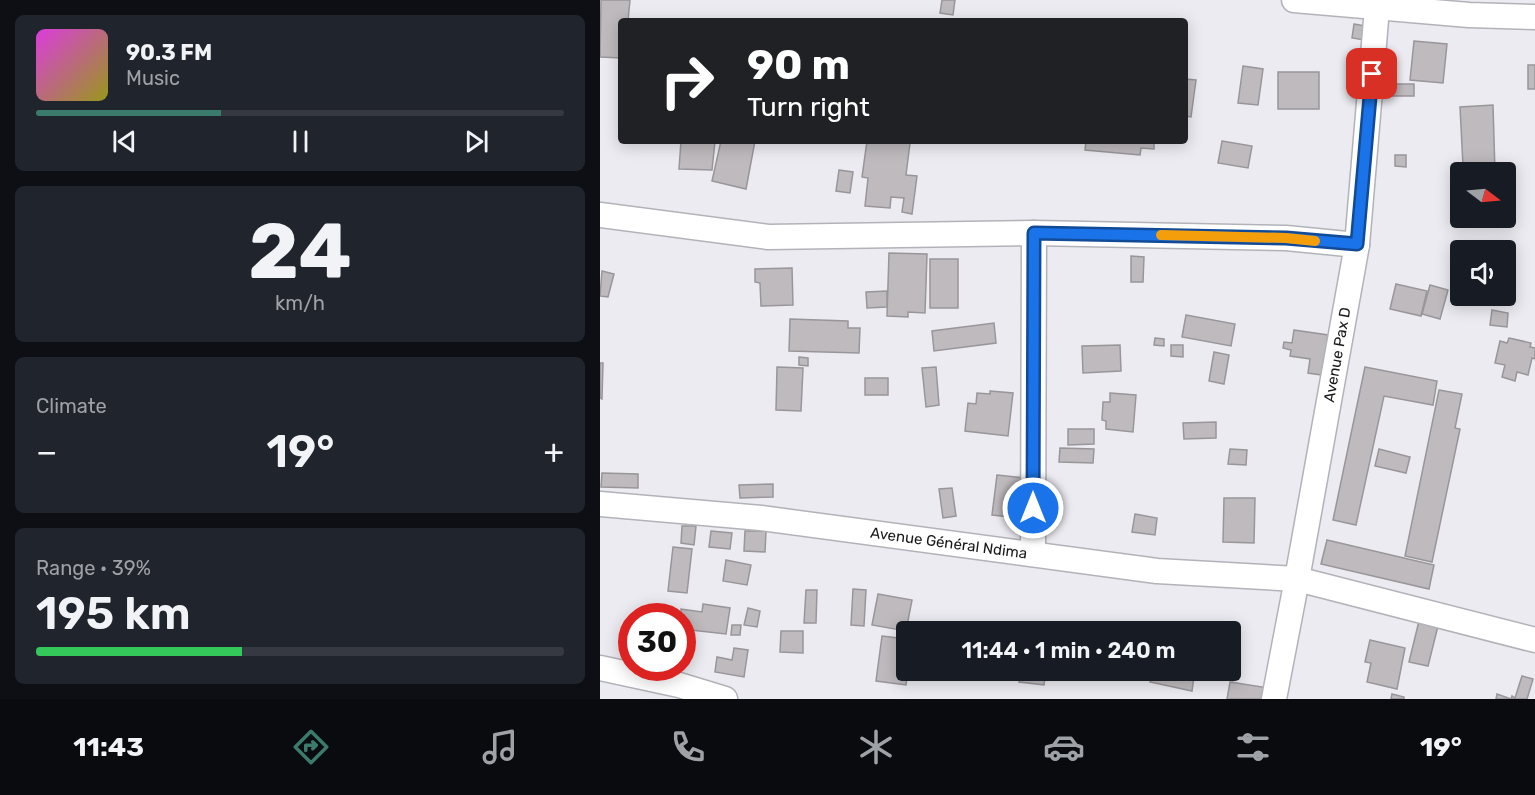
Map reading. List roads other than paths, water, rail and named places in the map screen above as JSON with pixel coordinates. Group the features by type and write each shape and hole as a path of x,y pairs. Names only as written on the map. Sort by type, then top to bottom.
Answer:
{"street":[{"path":"1294,0 1471,8 1535,17"},
{"name":"Avenue Pax D","path":"1274,699 1357,244 1366,5"},
{"path":"600,215 768,237 1034,233 1286,238 1357,244"},
{"path":"1033,554 1034,233"},
{"name":"Avenue Général Ndima","path":"600,504 761,518 1157,571 1297,579 1535,640"},
{"path":"600,668 679,685 725,699"}]}
